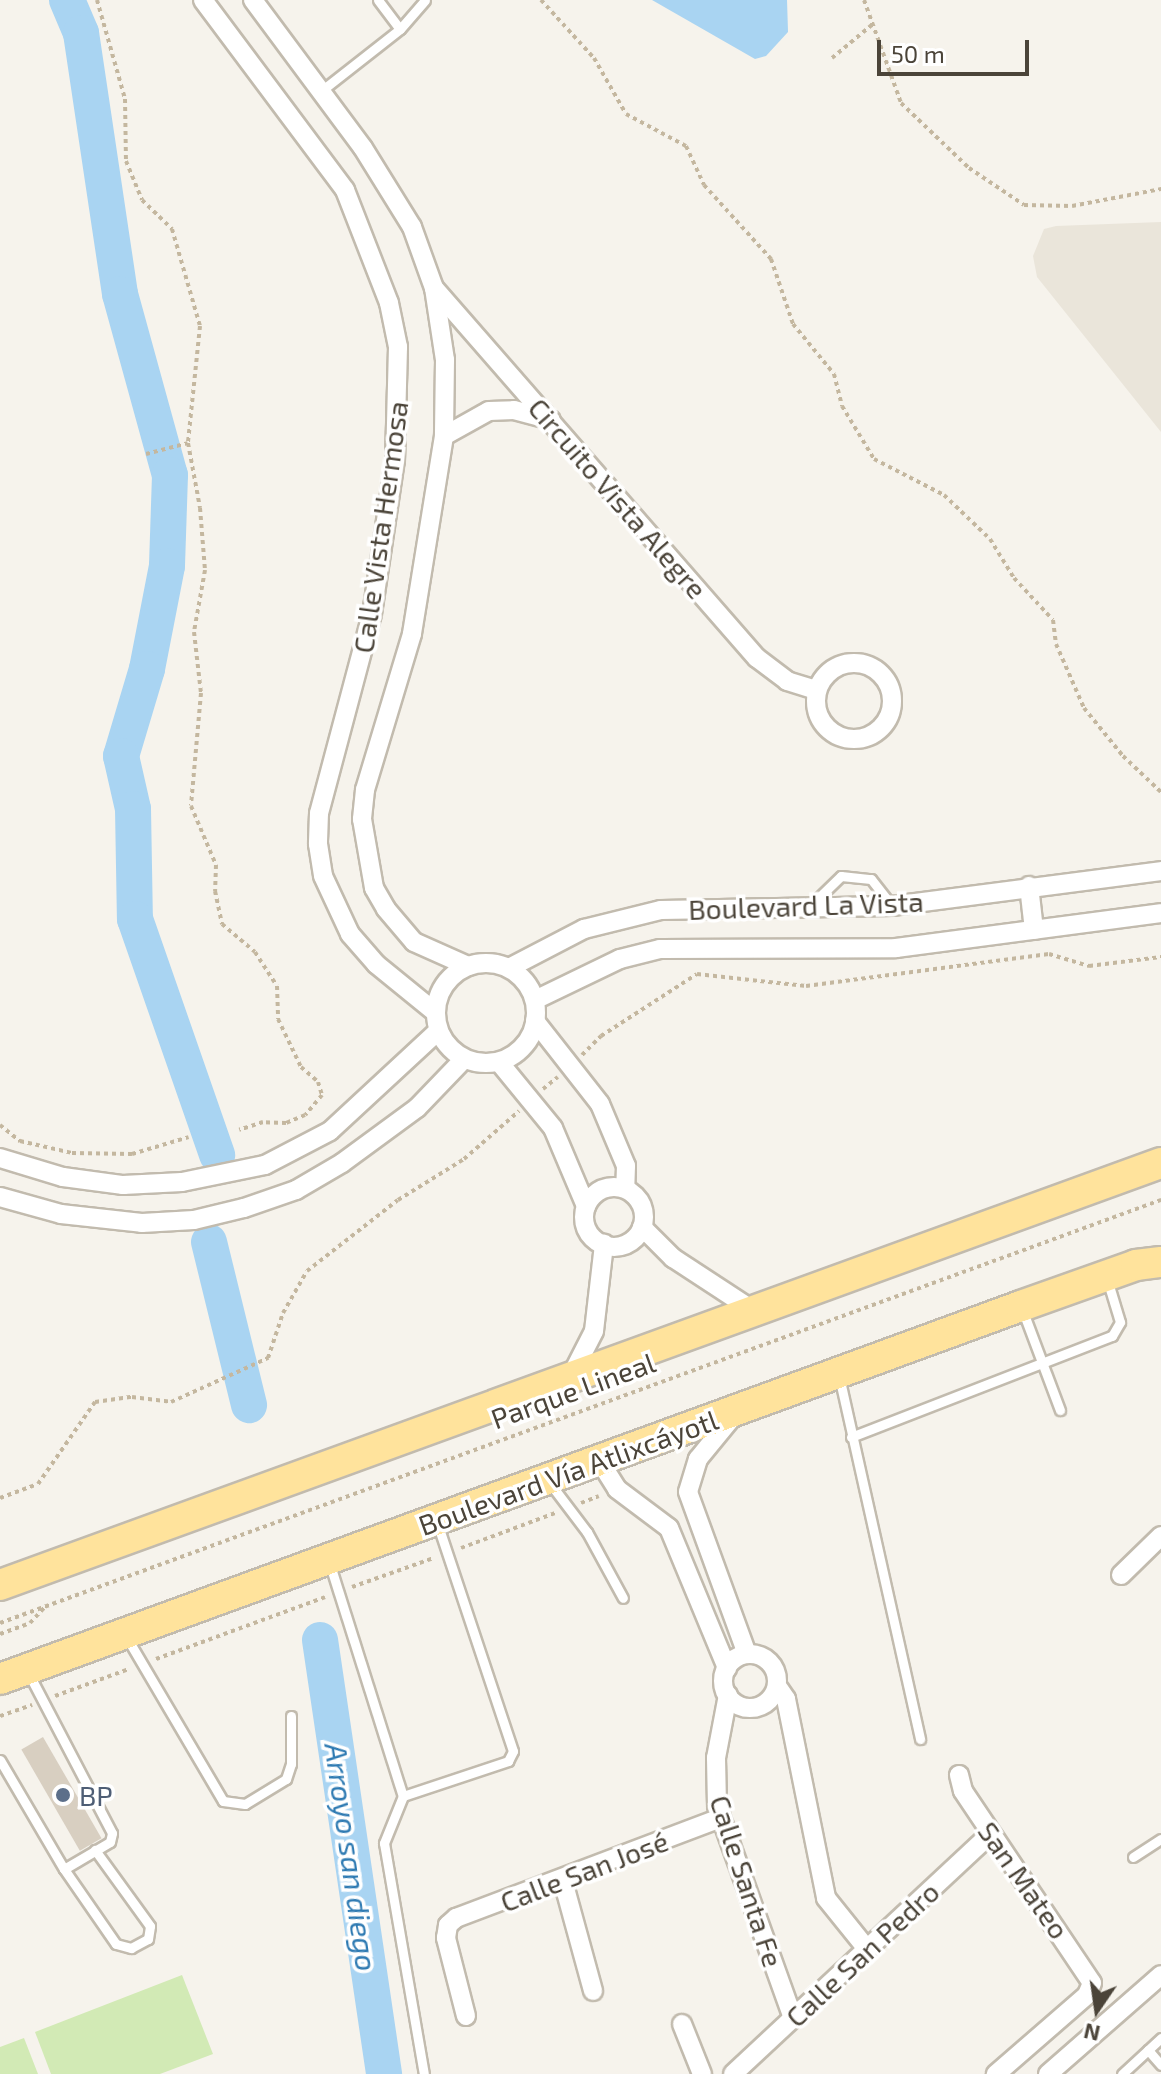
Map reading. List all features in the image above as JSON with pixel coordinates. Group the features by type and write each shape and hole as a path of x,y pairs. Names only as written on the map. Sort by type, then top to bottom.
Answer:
{"main road":[{"path":"0,1585 1148,1168 1161,1150"},
{"name":"Boulevard Vía Atlixcáyotl","path":"14,1674 1021,1306 1148,1263 1161,1248"}],"street":[{"name":"Calle Vista Hermosa","path":"203,0 345,190 389,303 398,347 395,460 372,614 319,813 318,844 323,876 350,934 384,972 435,1012"},
{"name":"Calle Vista Hermosa","path":"253,0 321,91 412,227 434,288 445,360 444,436 412,634 365,790 362,819 374,888 386,909 414,942 468,966"},
{"name":"Circuito Vista Alegre","path":"434,288 757,658 787,681 816,690"},
{"path":"444,436 489,411 514,410 551,420"},
{"path":"860,663 878,670 889,685 893,703 887,721 874,734 856,740 838,737 823,725 815,708 816,690 826,674 842,664 860,663"},
{"name":"Boulevard La Vista","path":"509,968 584,929 622,917 661,910 892,906 1161,871"},
{"path":"1029,886 1034,930"},
{"name":"Boulevard La Vista","path":"535,1000 620,959 660,949 896,948 1161,913"},
{"path":"489,963 509,968 525,982 535,1000 535,1021 529,1039 499,1062 464,1059 438,1031 435,1012 451,976 468,966 489,963"},
{"path":"535,1021 600,1104 626,1166 625,1189"},
{"path":"0,1158 63,1177 123,1185 182,1182 265,1165 330,1131 438,1031"},
{"path":"0,1197 61,1214 142,1223 194,1220 244,1208 296,1190 342,1163 417,1108 464,1059"},
{"path":"499,1062 553,1128 586,1206 587,1229 604,1244 626,1244 642,1227 642,1204 625,1189 602,1189 586,1206"},
{"path":"642,1227 673,1258 754,1311"},
{"path":"570,1378 594,1331 604,1244"},
{"path":"738,1409 698,1459 688,1492 747,1654"},
{"path":"599,1460 617,1489 669,1528 727,1668 728,1695 737,1704 762,1705 777,1686"},
{"path":"1121,1575 1161,1536"},
{"path":"727,1668 747,1654"},
{"path":"747,1654 770,1662 777,1686 786,1699 826,1898 867,1949"},
{"name":"Calle Santa Fe","path":"728,1695 715,1772 721,1818 793,2018"},
{"name":"San Mateo","path":"959,1775 963,1791 1092,1983 1087,1995 996,2074"},
{"name":"Calle San José","path":"466,2016 446,1938 448,1925 721,1818"},
{"name":"Calle San Pedro","path":"733,2074 991,1833"},
{"path":"563,1881 593,1991"},
{"path":"1048,2074 1161,1975"},
{"path":"682,2024 702,2074"}],"lane":[{"path":"378,0 400,29"},
{"path":"321,91 400,29 425,0"},
{"path":"809,907 841,876 871,879 892,906"},
{"path":"851,1437 1119,1331 1106,1276"},
{"path":"1021,1306 1060,1410"},
{"path":"838,1373 920,1739"},
{"path":"547,1479 570,1507 623,1598"},
{"path":"403,1796 512,1757 436,1520"},
{"path":"328,1560 403,1796 384,1843 424,2074"},
{"path":"125,1634 223,1801 233,1805 245,1804 286,1779 291,1764 291,1716"},
{"path":"14,1674 40,1702 112,1833 110,1842 64,1869"},
{"path":"0,1760 64,1869 116,1944 131,1948 148,1939 150,1926 95,1850"},
{"path":"1133,1857 1161,1839"},
{"path":"1122,2074 1161,2038"},
{"path":"1148,2050 1161,2065"}],"path":[{"path":"97,0 125,99 126,161 142,200 172,229 200,326 188,443 205,570 194,632 201,693 191,806 216,865 215,891 222,924 255,952 277,986 278,1019 301,1067 318,1082 322,1095 305,1115 239,1130"},
{"path":"541,0 594,58 626,114 686,146 704,185 771,259 793,324 834,374 842,406 874,459 944,495 990,539 1014,578 1053,620 1056,644 1084,708 1123,756 1161,792"},
{"path":"864,0 901,103 969,168 1024,205 1072,206 1161,189"},
{"path":"832,58 873,24"},
{"path":"146,454 188,443"},
{"path":"0,1498 38,1484 95,1402 132,1397 171,1402 207,1389 268,1358 283,1313 307,1271 398,1200 464,1159 601,1036 697,974 806,986 1049,954 1089,966 1161,957"},
{"path":"0,1125 20,1141 72,1153 132,1154 189,1137"},
{"name":"Parque Lineal","path":"0,1623 1161,1200"},
{"path":"0,1716 617,1489"},
{"path":"0,1634 30,1623 47,1606"}],"shaded area":[{"path":"1161,222 1161,432 1037,277 1033,256 1044,229"}],"green space":[{"path":"182,1975 213,2054 160,2074 51,2074 35,2032"},
{"path":"24,2038 38,2074 0,2074 0,2047"}],"water":[{"path":"652,0 787,0 788,32 766,56 755,59"}],"building":[{"name":"BP","path":"43,1737 102,1838 80,1851 21,1750"}],"waterway":[{"path":"67,0 81,33 120,294 170,475 167,566 147,669 121,756 133,809 135,919 217,1155"},
{"path":"209,1242 249,1405"},
{"name":"Arroyo san diego","path":"320,1640 384,2074"}],"place":[{"name":"BP","path":"63,1795"}]}
